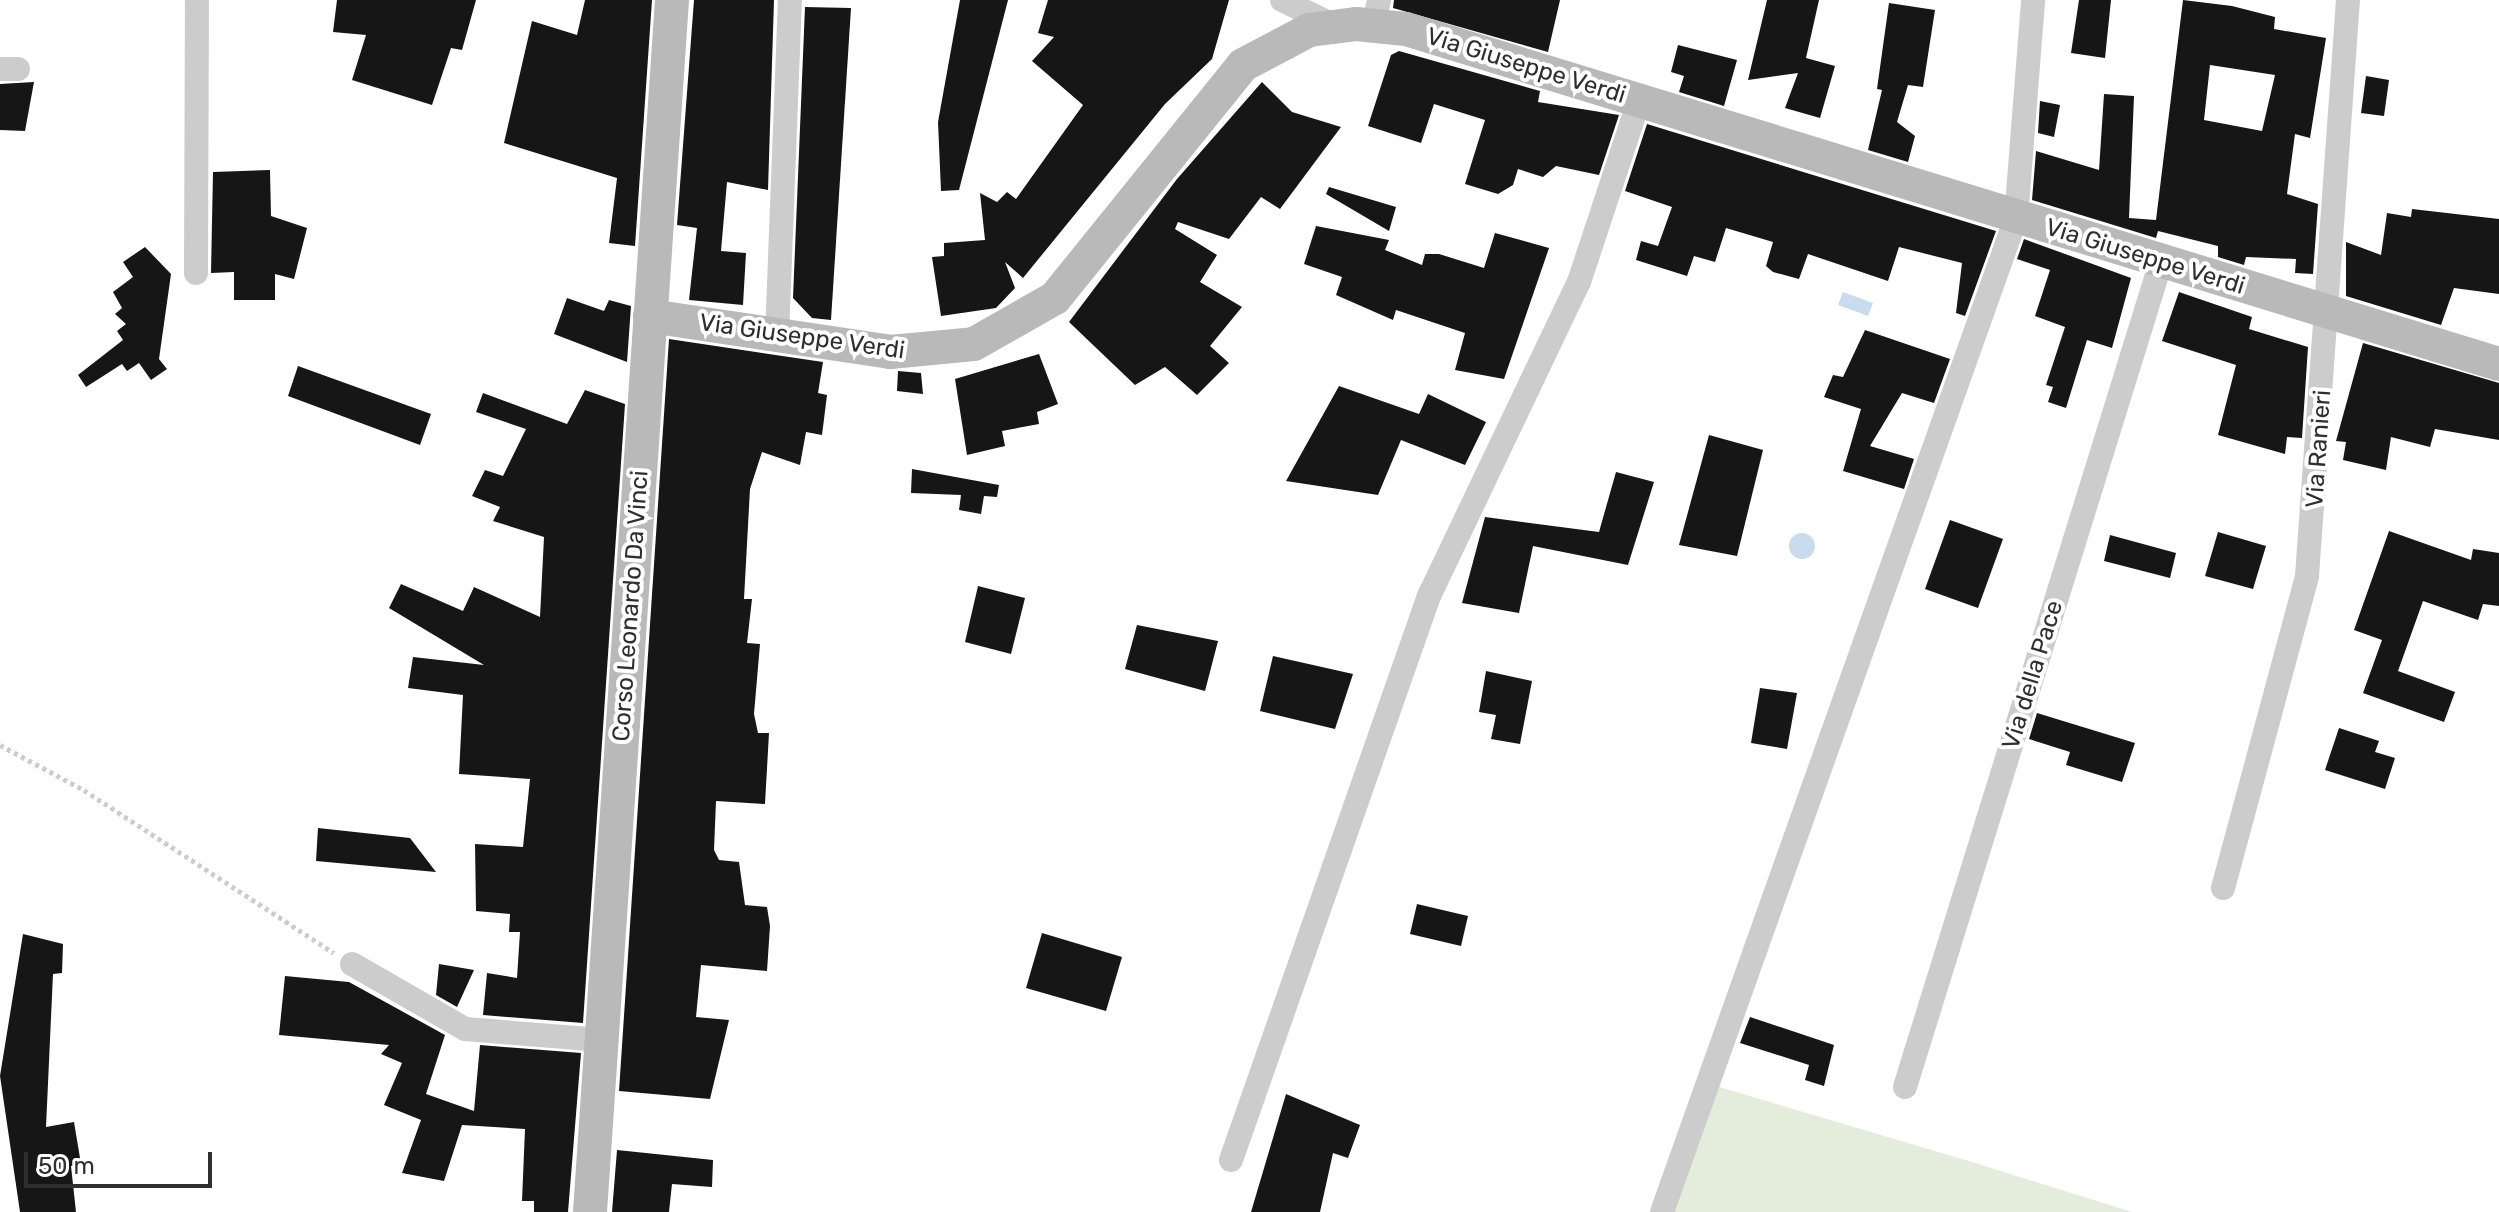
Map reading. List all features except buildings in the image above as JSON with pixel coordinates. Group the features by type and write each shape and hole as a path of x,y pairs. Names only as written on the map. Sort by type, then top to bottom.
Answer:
{"street":[{"path":"196,273 197,0"},
{"name":"Corso Leonardo Da Vinci","path":"590,1212 672,0"},
{"path":"777,336 790,0"},
{"path":"1282,0 1337,27"},
{"path":"1662,1212 2016,218 2033,0"},
{"name":"Via Ranieri","path":"2223,888 2307,576 2348,0"},
{"name":"Via Giuseppe Verdi","path":"650,316 777,336 928,353 1010,328 1055,298 1243,65 1309,30 1337,27 1376,13 1406,29 2499,364"},
{"path":"1231,1160 1429,596 1579,282 1639,101"},
{"name":"Via della Pace","path":"1905,1087 2161,262"},
{"path":"352,964 465,1029 602,1040"}],"path":[{"path":"0,745 84,790 352,964"}],"green space":[{"path":"1716,1086 1972,1162 2132,1212 1667,1212"}],"water":[{"path":"1843,292 1873,303 1868,316 1838,305"},
{"path":"1802,533 1811,537 1815,546 1811,555 1802,559 1793,555 1789,546 1793,537"}]}
